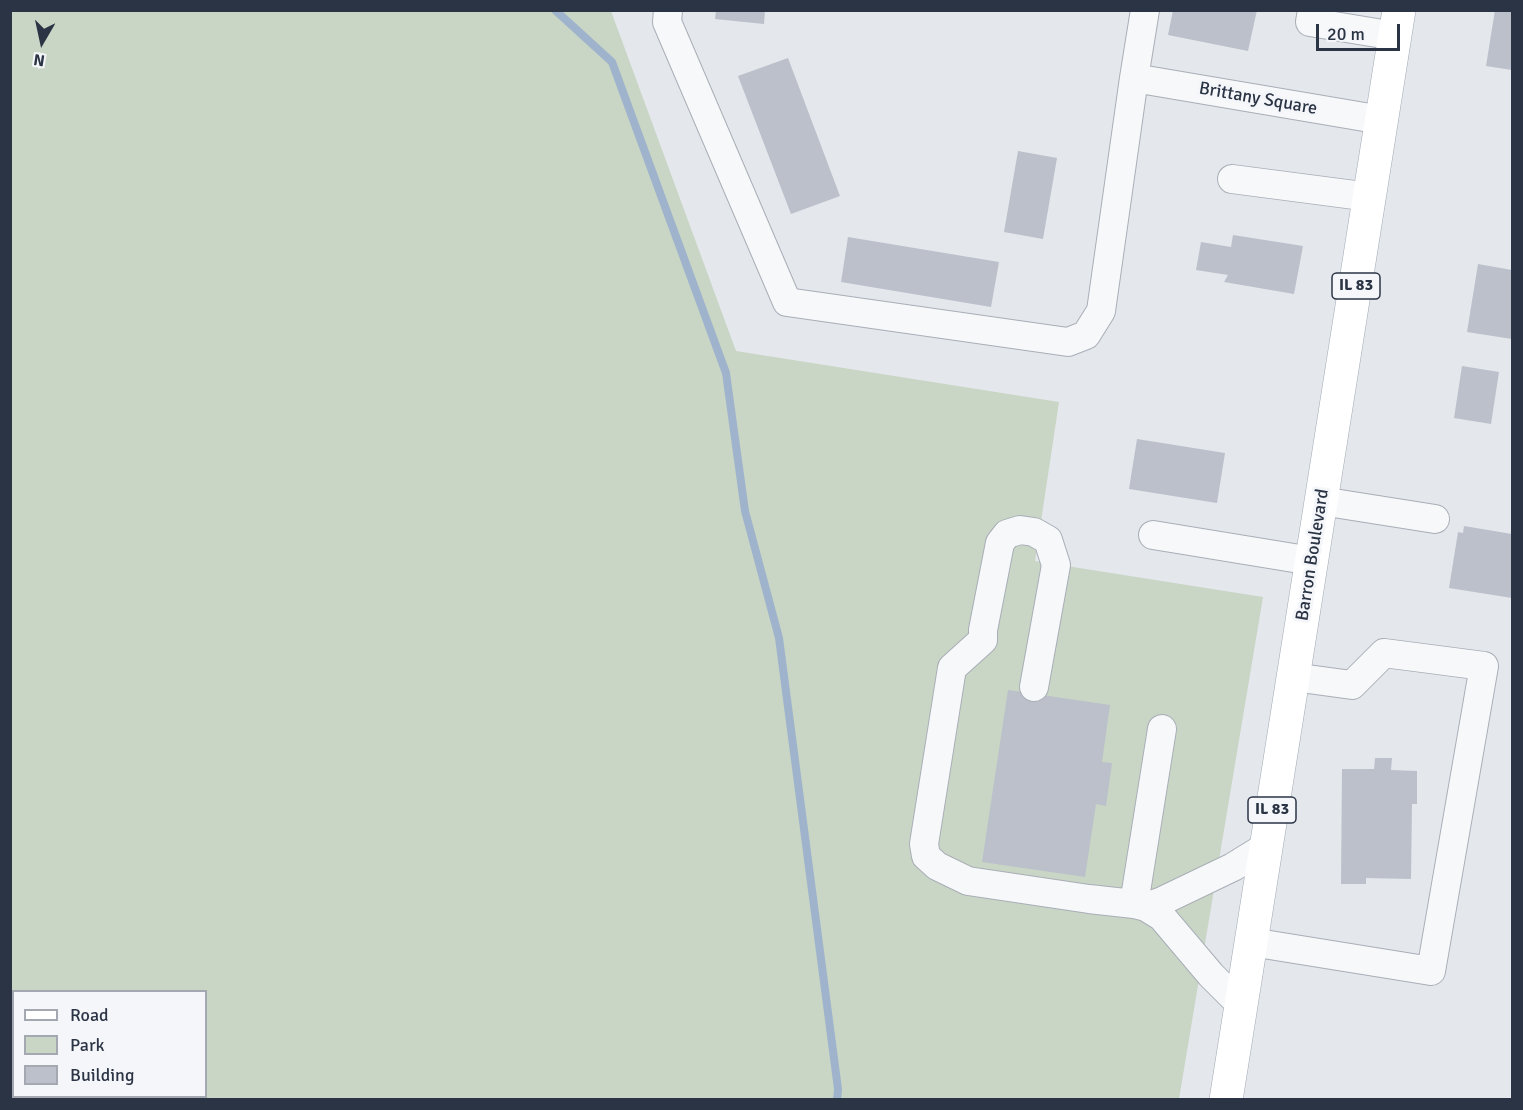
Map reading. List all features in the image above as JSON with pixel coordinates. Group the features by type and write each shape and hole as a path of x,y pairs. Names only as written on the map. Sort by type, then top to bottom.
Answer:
{"main road":[{"name":"Barron Boulevard","path":"1226,1100 1397,23"}],"lane":[{"path":"668,10 667,22 787,302 1068,342 1086,335 1101,311 1145,10"},
{"path":"1312,10 1310,22 1397,23"},
{"name":"Brittany Square","path":"1134,78 1382,120"},
{"path":"1232,179 1370,197"},
{"path":"1321,501 1435,519"},
{"path":"1034,687 1056,565 1048,540 1034,532 1020,530 1007,534 1000,543 983,640 952,668 924,844 926,856 937,866 968,881 1140,905 1160,902 1233,867 1267,846"},
{"path":"1153,535 1312,561"},
{"path":"1251,942 1431,971 1484,666 1384,653 1352,685 1293,677"},
{"path":"1140,905 1162,729"},
{"path":"1140,905 1162,917 1211,975 1241,1005"}],"green space":[{"path":"10,11 611,11 736,351 1059,402 1035,561 1263,597 1179,1099 11,1099"}],"building":[{"path":"716,10 765,10 764,24 715,19"},
{"path":"1173,10 1257,10 1248,51 1168,35"},
{"path":"1495,10 1512,10 1512,70 1486,66"},
{"path":"788,58 840,196 791,214 738,76"},
{"path":"1018,151 1057,158 1043,239 1004,232"},
{"path":"1233,235 1303,246 1294,294 1224,282 1228,275 1196,270 1201,242 1231,247"},
{"path":"848,237 999,262 991,307 841,282"},
{"path":"1478,264 1512,270 1512,339 1467,332"},
{"path":"1462,366 1499,372 1491,424 1454,418"},
{"path":"1137,439 1225,453 1217,503 1129,489"},
{"path":"1464,526 1512,534 1512,598 1449,588 1458,532 1463,533"},
{"path":"1008,690 1110,705 1102,762 1112,763 1106,806 1096,804 1085,877 982,862"},
{"path":"1375,758 1392,758 1391,770 1417,771 1417,804 1412,804 1411,879 1366,878 1366,884 1341,884 1342,769 1374,769"}],"waterway":[{"path":"555,10 612,62 726,373 745,511 779,638 838,1089 837,1100"}]}
